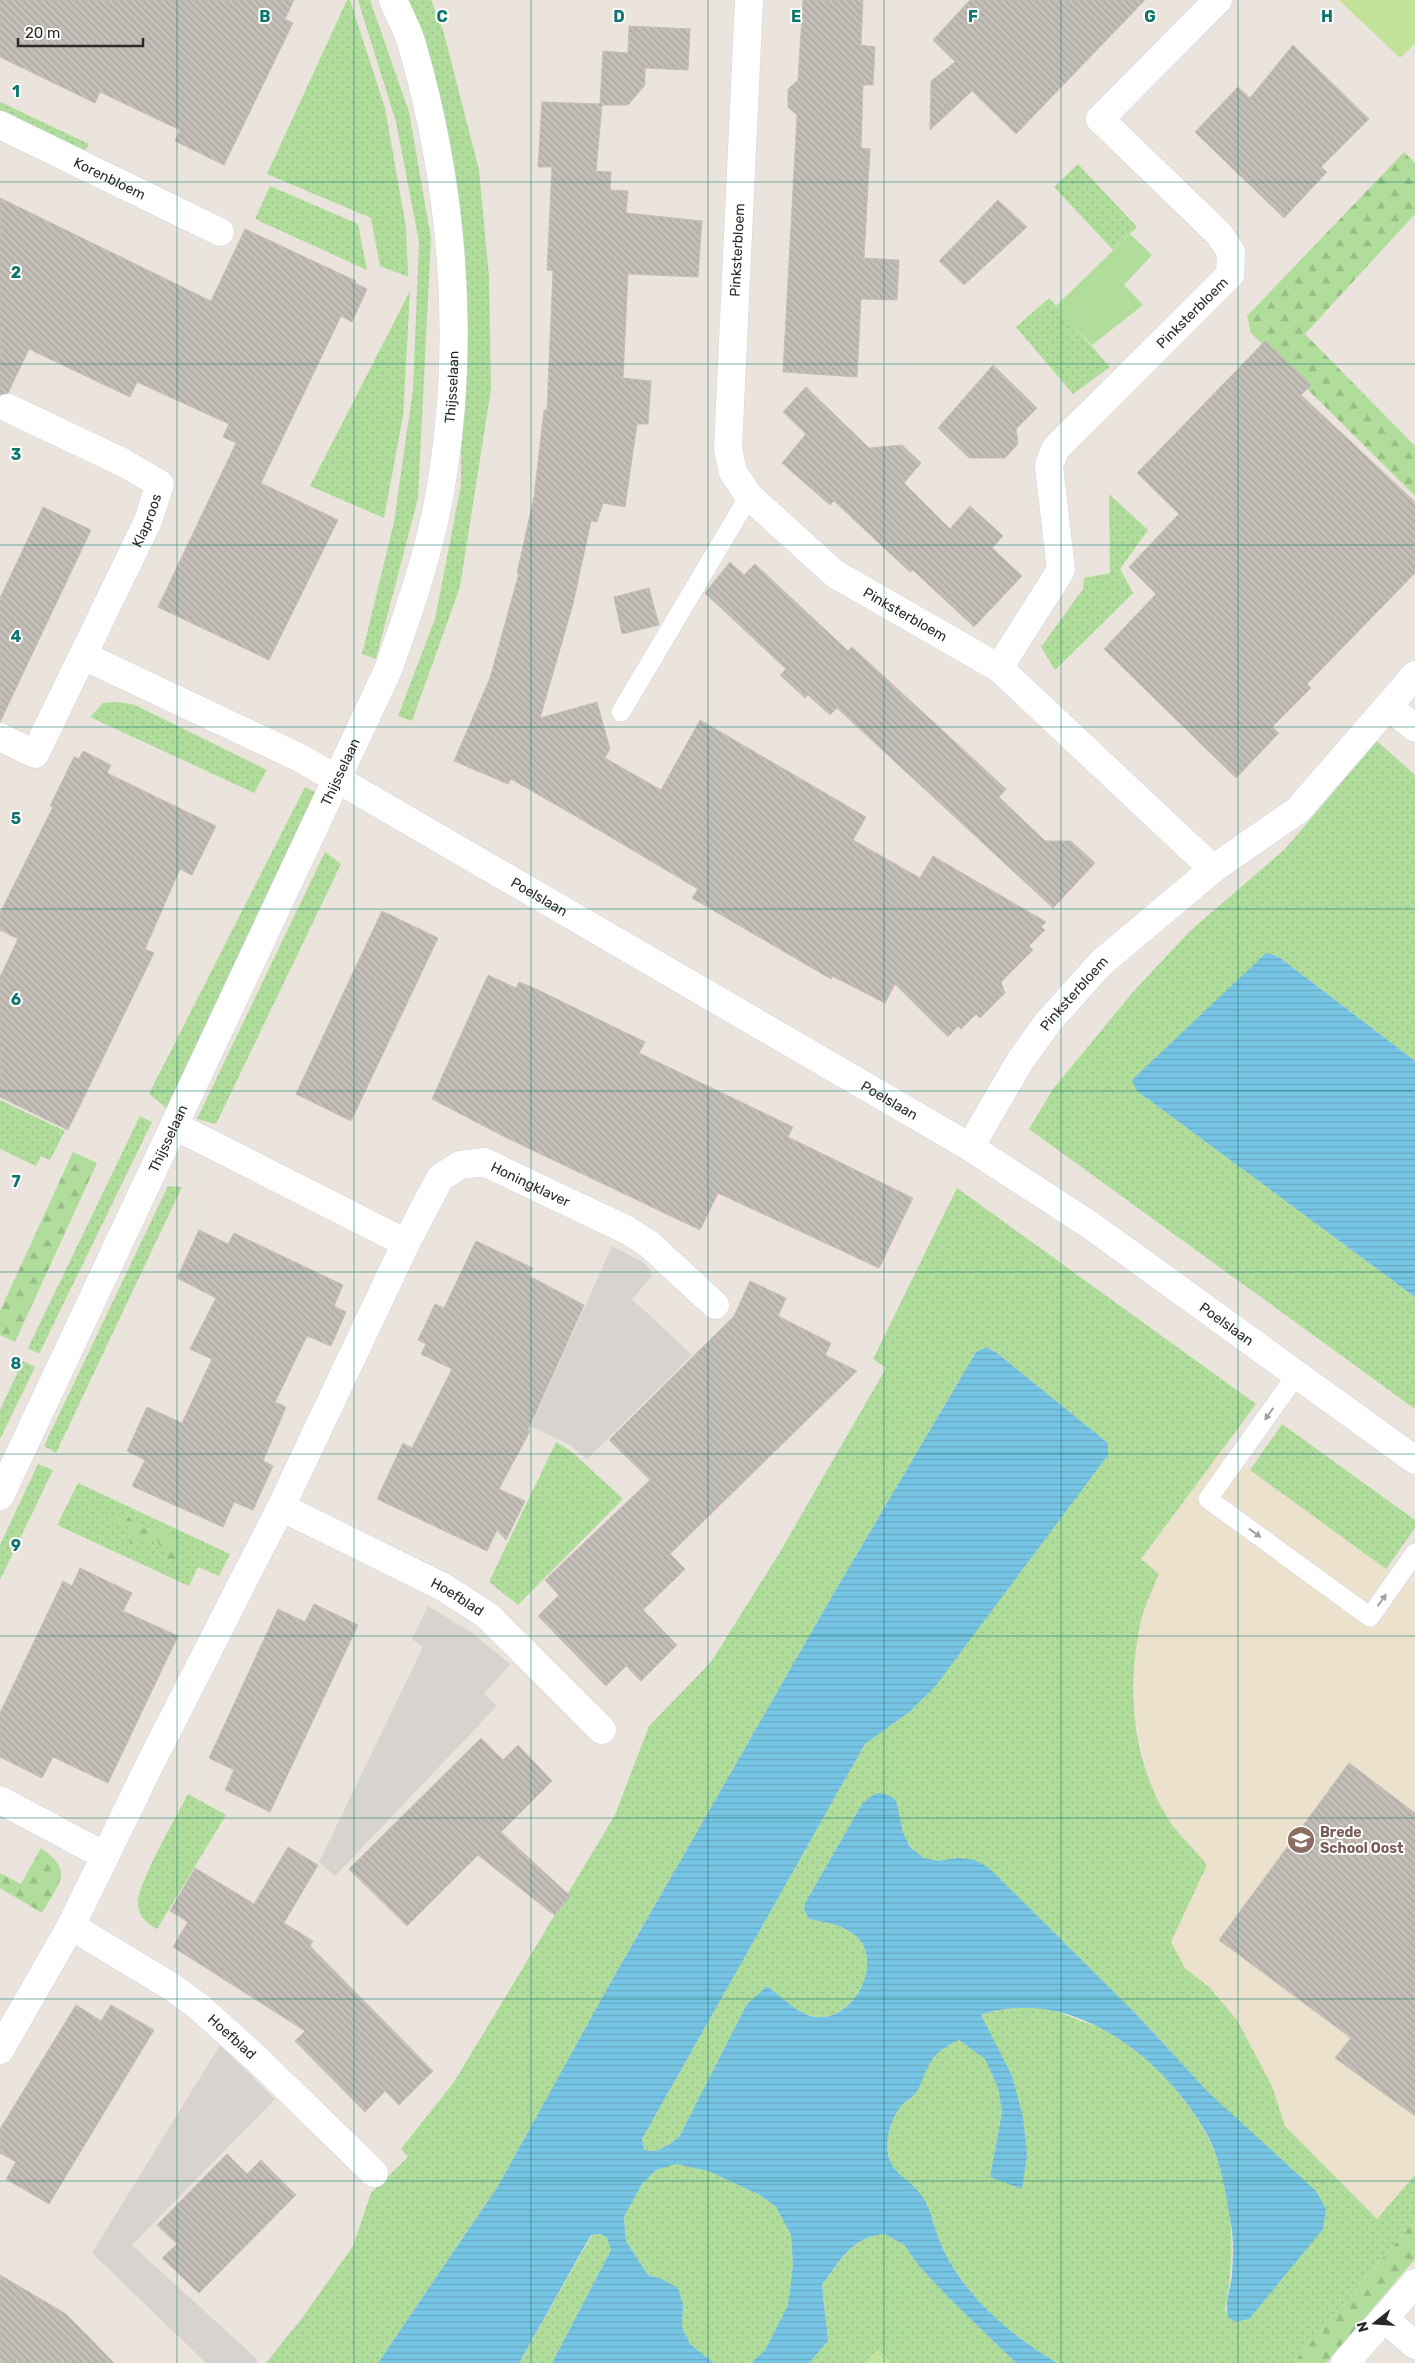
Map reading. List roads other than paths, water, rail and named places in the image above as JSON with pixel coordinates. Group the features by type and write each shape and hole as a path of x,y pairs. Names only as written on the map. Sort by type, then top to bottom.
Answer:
{"street":[{"name":"Thijsselaan","path":"0,1496 388,670 419,583 443,475 454,372 452,288 442,174 412,43 392,0"},
{"name":"Pinksterbloem","path":"749,0 728,449 733,472 749,496 835,574 999,668 1213,869"},
{"name":"Pinksterbloem","path":"999,668 1060,570 1049,466 1055,449 1230,275 1231,252 1219,234 1100,119 1218,0"},
{"name":"Korenbloem","path":"0,124 220,232"},
{"name":"Klaproos","path":"0,737 35,754 148,521 160,484 122,462 8,408"},
{"path":"84,656 300,758 337,779"},
{"name":"Pinksterbloem","path":"970,1147 1020,1061 1060,1008 1101,964 1213,869 1298,810 1415,675"},
{"path":"1388,706 1415,728"},
{"name":"Poelslaan","path":"337,779 970,1147 1090,1225 1415,1460"},
{"path":"0,2050 71,1926 281,1506 406,1243 175,1126"},
{"name":"Honingklaver","path":"406,1243 440,1178 460,1165 484,1162 627,1230 649,1244 715,1305"},
{"name":"Hoefblad","path":"281,1506 443,1587 488,1616 602,1730"},
{"path":"0,1800 105,1856"},
{"name":"Hoefblad","path":"71,1926 172,1987 198,2006 257,2059 374,2174"},
{"path":"1345,2363 1415,2283"},
{"path":"1384,2318 1415,2345"}],"lane":[{"path":"621,712 749,496"},
{"path":"1297,1374 1208,1498 1370,1617 1415,1553"}],"water":[{"path":"1266,953 1279,957 1415,1061 1415,1297 1137,1091 1132,1080"},
{"path":"986,1347 997,1353 1108,1443 1108,1455 934,1688 908,1713 865,1744 642,2139 644,2149 649,2151 658,2150 679,2137 747,2004 767,1986 803,2013 815,2017 829,2016 841,2011 860,1990 867,1962 865,1949 858,1938 841,1927 809,1919 804,1909 805,1903 862,1804 871,1796 882,1793 896,1800 903,1833 910,1847 924,1858 938,1861 958,1858 975,1860 989,1868 1139,2017 1210,2094 1316,2191 1326,2209 1323,2229 1249,2319 1236,2322 1229,2318 1227,2302 1232,2274 1233,2243 1225,2189 1211,2142 1187,2103 1165,2077 1139,2054 1111,2034 1080,2019 1048,2010 1014,2008 981,2015 1012,2076 1023,2117 1027,2155 1022,2189 990,2177 1002,2112 998,2088 985,2059 959,2040 936,2055 929,2065 917,2092 898,2110 890,2128 887,2150 893,2167 924,2199 943,2249 965,2284 978,2300 1007,2328 1057,2363 1016,2363 948,2297 919,2266 904,2245 885,2234 864,2239 855,2245 841,2259 822,2285 828,2341 809,2363 751,2363 765,2350 788,2305 793,2265 791,2235 776,2207 760,2195 708,2171 676,2164 656,2170 642,2184 624,2217 626,2241 648,2275 662,2279 678,2288 683,2305 682,2327 690,2344 714,2363 552,2363 611,2250 607,2238 601,2234 591,2235 519,2363 378,2363 498,2186 612,1980 831,1598 976,1352"}],"place":[{"name":"Brede School Oost","path":"1301,1840"}]}
